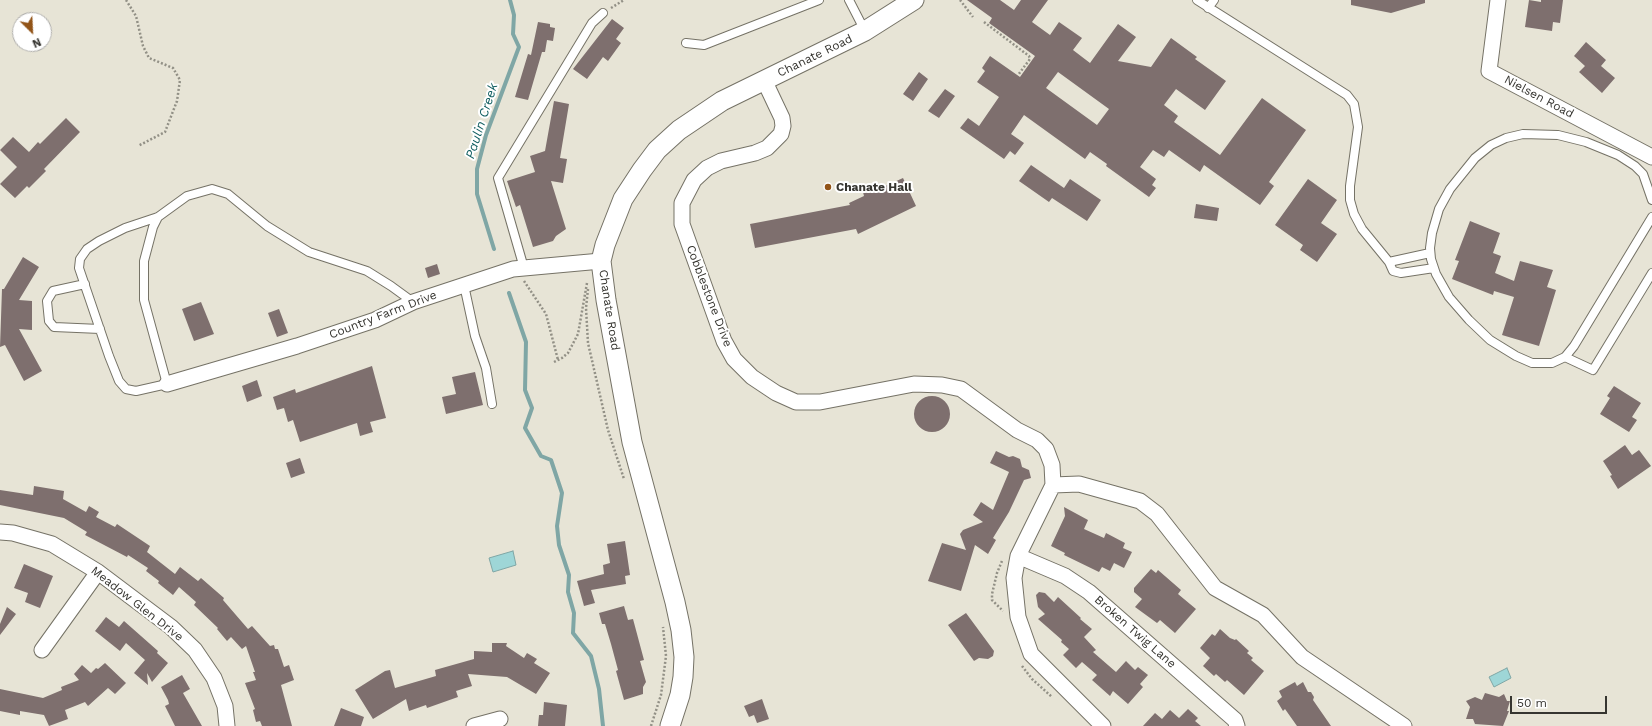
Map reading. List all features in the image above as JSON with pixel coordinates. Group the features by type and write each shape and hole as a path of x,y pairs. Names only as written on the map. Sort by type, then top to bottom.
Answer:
{"street":[{"name":"Chanate Road","path":"670,726 680,695 683,677 684,657 681,630 675,602 632,442 606,300 601,261 605,245 622,199 656,150 678,130 722,100 865,31 914,0"},
{"name":"Nielsen Road","path":"1498,0 1489,71 1652,157"},
{"name":"Cobblestone Drive","path":"764,80 782,118 783,126 781,134 767,148 755,153 721,162 707,168 694,180 682,203 682,224 724,341 734,359 752,377 776,393 796,402 820,402 914,384 930,384 961,389 1011,426 1042,444 1046,449 1052,465 1053,485 1018,556 1014,578 1018,617 1031,654 1103,726"},
{"name":"Country Farm Drive","path":"167,384 297,346 375,320 413,302 513,269 522,273 601,261"},
{"path":"1053,485 1079,484 1140,502 1157,514 1215,588 1263,615 1302,657 1404,726"},
{"name":"Meadow Glen Drive","path":"0,532 13,533 52,544 98,572 171,627 195,650 214,678 225,706 227,726"},
{"name":"Broken Twig Lane","path":"1018,556 1065,576 1089,592 1235,720 1237,726"},
{"path":"42,650 98,572"},
{"path":"474,726 500,719"}],"lane":[{"path":"686,43 704,45 819,0"},
{"path":"849,0 865,31"},
{"path":"1196,0 1347,95 1354,104 1358,127 1350,186 1350,200 1362,229 1389,262 1393,271 1401,274 1434,268"},
{"path":"1208,8 1214,0"},
{"path":"522,273 498,178 588,30 603,13"},
{"path":"1652,200 1643,174 1635,166 1618,156 1586,142 1558,136 1523,134 1491,145 1475,158 1450,189 1439,209 1432,233 1430,253 1434,268 1449,297 1469,320 1490,340 1516,356 1532,363 1552,363 1565,357 1574,346 1652,217"},
{"path":"158,217 153,227 144,261 144,300 167,384 136,391 126,389 120,381 100,329 80,268 80,259 94,244 125,228 158,217 182,199 212,190 228,194 267,226 309,252 367,271 413,302"},
{"path":"1389,262 1430,253"},
{"path":"1565,357 1593,370 1652,273"},
{"path":"86,284 53,291 47,301 49,321 54,327 100,329"},
{"path":"464,285 475,336 486,368 492,404"}],"path":[{"path":"126,0 136,16 143,46 149,58 173,68 180,80 177,101 166,132 138,146"},
{"path":"603,13 624,0"},
{"path":"960,0 973,17"},
{"path":"984,22 1030,56 1030,59 1018,74"},
{"path":"522,273 546,314 558,360"},
{"path":"554,362 568,353 578,334 589,277 586,308 588,343 608,430 627,485"},
{"path":"651,726 661,695 666,656 663,626"}],"water":[{"path":"513,551 516,565 493,572 489,558"},
{"path":"1507,668 1511,678 1494,687 1489,677"}],"building":[{"path":"967,0 1000,0 1014,10 1021,0 1048,0 1032,22 1050,35 1059,22 1082,38 1073,50 1090,63 1118,24 1136,37 1118,61 1151,67 1171,38 1197,57 1195,59 1226,81 1205,110 1176,89 1164,105 1178,116 1174,122 1220,155 1262,98 1306,130 1269,182 1274,186 1260,205 1204,165 1200,172 1169,150 1164,157 1153,150 1140,167 1156,179 1152,185 1156,188 1149,197 1106,166 1107,164 1090,152 1085,159 1024,115 1011,134 1024,143 1015,155 1010,151 1004,159 960,128 968,118 979,126 999,97 977,82 985,71 982,68 990,56 1020,77 1035,56 989,23 992,18","holes":["1058,72 1109,109 1097,125 1046,88"]},
{"path":"1351,0 1425,0 1425,3 1391,13 1351,5"},
{"path":"1529,0 1541,2 1541,0 1563,0 1560,23 1553,22 1552,31 1525,27"},
{"path":"612,19 624,28 616,39 621,43 608,61 603,57 587,79 573,69"},
{"path":"538,22 550,24 550,27 555,28 553,41 547,40 545,52 542,52 528,100 515,97 528,54 531,55"},
{"path":"1586,42 1606,60 1601,66 1615,78 1602,93 1579,72 1585,66 1574,56"},
{"path":"919,72 928,79 913,101 903,94"},
{"path":"945,89 955,96 939,118 928,111"},
{"path":"554,101 569,104 560,158 567,159 563,183 551,181 566,229 556,236 553,241 533,247 520,205 516,207 507,181 535,172 530,156 545,151"},
{"path":"66,118 80,132 44,169 46,171 29,188 27,186 15,198 0,184 17,167 0,150 13,137 29,152 38,142 40,144"},
{"path":"1031,165 1064,188 1070,179 1101,200 1087,221 1052,198 1049,202 1019,181"},
{"path":"903,178 916,206 858,234 856,229 755,248 750,224 850,205 849,203 864,196 863,192 879,183 881,188"},
{"path":"1308,179 1337,200 1321,223 1337,234 1317,262 1300,250 1303,245 1275,225"},
{"path":"1196,204 1219,208 1217,221 1194,218"},
{"path":"1470,221 1500,233 1493,253 1501,256 1495,273 1514,281 1520,261 1553,270 1547,287 1556,290 1539,346 1502,335 1514,297 1494,291 1493,295 1452,279 1459,261 1455,260"},
{"path":"23,257 39,267 19,300 32,301 32,330 19,329 42,371 24,381 5,345 0,347 2,289 4,289"},
{"path":"437,264 440,274 428,278 425,268"},
{"path":"201,302 214,334 194,341 182,309"},
{"path":"279,309 288,333 277,337 268,313"},
{"path":"372,366 386,418 370,422 373,432 360,436 357,423 300,442 293,420 288,422 284,408 277,410 273,397 295,389 296,393"},
{"path":"475,372 483,405 446,414 442,397 456,394 452,377"},
{"path":"257,380 262,396 247,402 242,386"},
{"path":"1614,386 1641,403 1632,417 1637,420 1629,432 1600,414 1610,398 1607,396"},
{"path":"936,396 945,401 949,407 949,421 945,427 936,432 928,432 919,427 915,421 914,410 919,401 925,397"},
{"path":"1625,445 1632,455 1639,450 1651,466 1618,489 1610,476 1612,475 1603,461"},
{"path":"996,451 1009,457 1013,456 1020,459 1022,467 1029,470 1031,478 1024,480 1009,512 993,538 996,540 988,554 975,545 961,591 928,581 942,543 966,550 960,534 963,530 983,522 973,515 981,502 993,510 1009,472 990,463"},
{"path":"300,458 305,473 291,478 286,463"},
{"path":"34,486 64,491 63,499 86,512 89,506 99,512 96,517 115,527 117,524 150,546 147,552 175,574 180,567 198,581 201,578 224,598 223,600 248,629 252,626 270,646 274,645 275,649 278,649 284,667 289,665 294,680 281,685 292,726 262,726 260,721 256,722 253,710 255,709 245,683 256,680 253,672 255,672 246,646 242,649 231,637 227,641 217,629 218,628 194,605 196,602 179,587 173,595 146,571 148,568 128,555 127,557 85,535 87,532 64,518 0,505 0,490 33,495"},
{"path":"1064,507 1088,520 1084,529 1104,538 1106,533 1125,543 1123,548 1132,552 1124,568 1114,563 1110,571 1102,567 1099,572 1064,555 1065,553 1051,546 1065,516"},
{"path":"625,541 630,575 625,576 626,584 591,590 595,603 584,606 577,581 604,574 603,565 610,563 607,544"},
{"path":"24,564 53,576 40,608 25,602 28,593 14,588"},
{"path":"1151,569 1156,573 1158,570 1181,590 1178,594 1196,609 1175,633 1160,620 1157,623 1135,607 1142,599 1134,592 1134,588"},
{"path":"1039,592 1045,593 1054,602 1058,597 1092,629 1084,637 1096,650 1093,652 1116,672 1126,661 1135,670 1138,667 1148,675 1140,684 1143,687 1128,704 1113,691 1110,696 1092,680 1097,675 1082,662 1076,668 1063,655 1069,649 1061,642 1062,640 1038,619 1045,614 1038,607 1036,595"},
{"path":"624,606 628,620 633,619 644,660 640,661 646,682 643,687 643,694 624,700 616,671 618,670 611,644 605,624 602,624 599,613"},
{"path":"7,607 16,614 0,635 0,624"},
{"path":"966,613 994,651 993,656 988,659 979,658 974,661 948,625"},
{"path":"106,617 119,627 124,621 158,651 157,653 168,663 152,682 147,673 148,685 134,673 145,660 126,643 120,651 95,631"},
{"path":"1220,629 1230,638 1236,639 1249,651 1247,653 1253,658 1251,660 1264,671 1244,695 1227,680 1225,682 1216,674 1214,676 1203,666 1210,658 1200,648 1212,634 1215,636"},
{"path":"492,643 507,643 506,646 524,658 527,653 537,659 534,663 550,673 536,694 507,677 468,674 472,686 456,691 458,697 427,708 426,705 409,711 406,699 373,719 355,690 385,671 390,670 395,688 436,676 435,670 474,659 474,651 492,652"},
{"path":"105,663 126,683 115,694 108,688 88,706 85,702 65,710 68,719 49,726 44,715 20,711 20,715 0,711 0,689 43,698 62,690 61,687 79,680 74,674 82,665 91,673"},
{"path":"182,675 190,689 183,693 202,726 175,726 165,706 169,704 161,687"},
{"path":"1295,682 1297,686 1303,682 1308,692 1311,692 1314,697 1313,700 1331,726 1297,726 1285,709 1283,711 1277,701 1282,697 1279,691"},
{"path":"1485,693 1499,697 1504,694 1507,701 1510,701 1507,711 1509,711 1503,726 1475,724 1473,719 1466,719 1470,707 1466,701 1475,697 1482,700"},
{"path":"762,699 769,719 757,723 754,715 749,717 744,706"},
{"path":"544,702 567,705 565,726 538,726 539,715 543,715"},
{"path":"341,708 364,717 361,726 334,726"},
{"path":"1188,709 1198,718 1195,721 1201,726 1143,726 1155,713 1162,719 1170,710 1179,718"}],"waterway":[{"name":"Paulin Creek","path":"494,249 477,194 477,169 486,135 519,47 513,34 514,15 510,0"},
{"name":"Paulin Creek","path":"509,293 526,342 525,390 532,408 525,428 541,456 551,460 562,493 557,526 559,545 569,575 568,592 574,613 573,633 591,656 599,689 603,726"}],"place":[{"name":"Chanate Hall","path":"828,187"}]}
